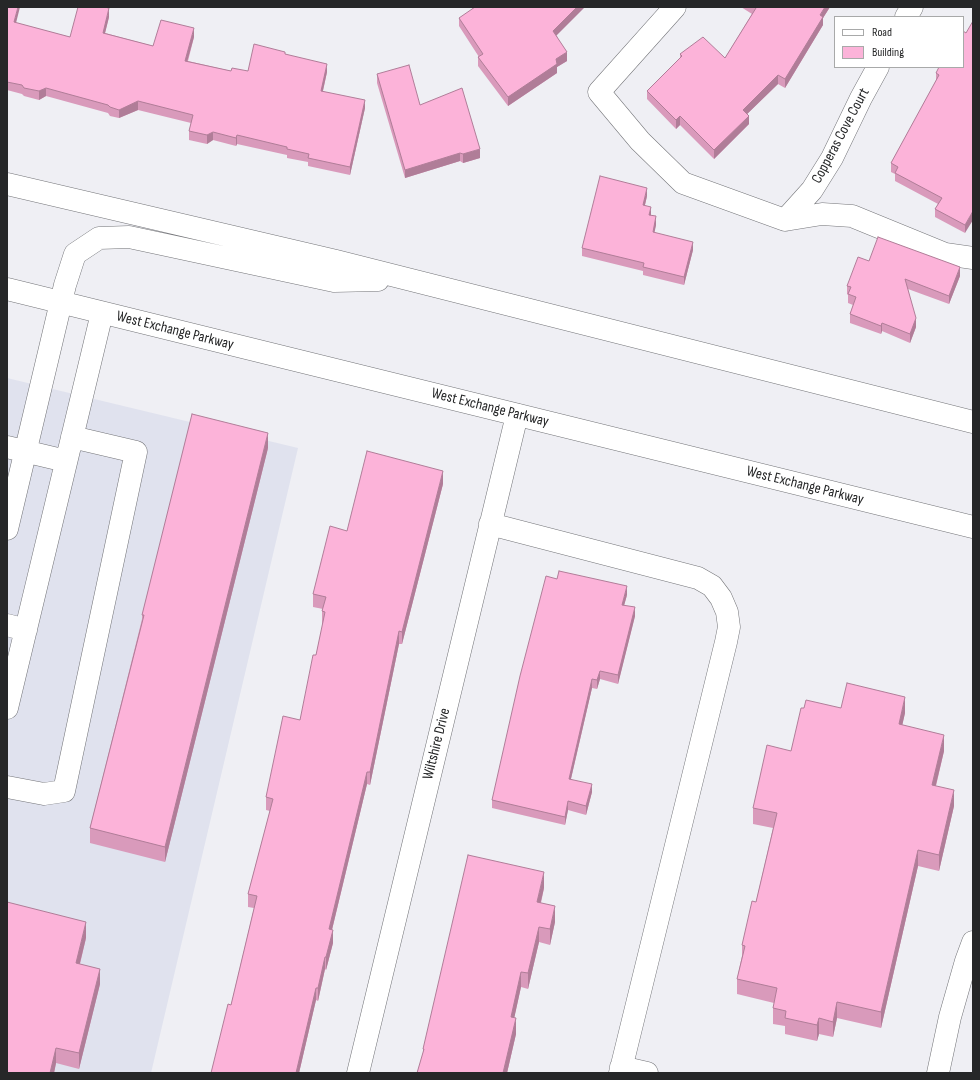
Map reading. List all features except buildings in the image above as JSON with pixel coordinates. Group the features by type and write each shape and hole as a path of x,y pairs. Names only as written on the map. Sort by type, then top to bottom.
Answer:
{"main road":[{"path":"675,7 599,92 640,141 683,183 785,220 822,214 852,216 945,254 973,258"},
{"path":"907,16 912,7"},
{"name":"Copperas Cove Court","path":"785,220 812,190 832,158 877,68"},
{"path":"7,184 336,261 973,422"},
{"path":"7,529 16,449 61,302 65,284 75,254 99,238 129,237 334,281 410,280"},
{"name":"West Exchange Parkway","path":"7,289 973,527"},
{"path":"7,708 16,627 66,461 102,313"},
{"name":"Wiltshire Drive","path":"358,1073 517,415"},
{"path":"7,787 44,794 64,791 136,452 72,437"},
{"path":"16,449 66,461"},
{"path":"490,524 698,578 712,586 721,598 727,612 729,627 726,642 620,1070 647,1073"},
{"path":"938,1073 950,1017 973,942"}],"shaded area":[{"path":"7,378 298,448 151,1073 7,1073"}]}
